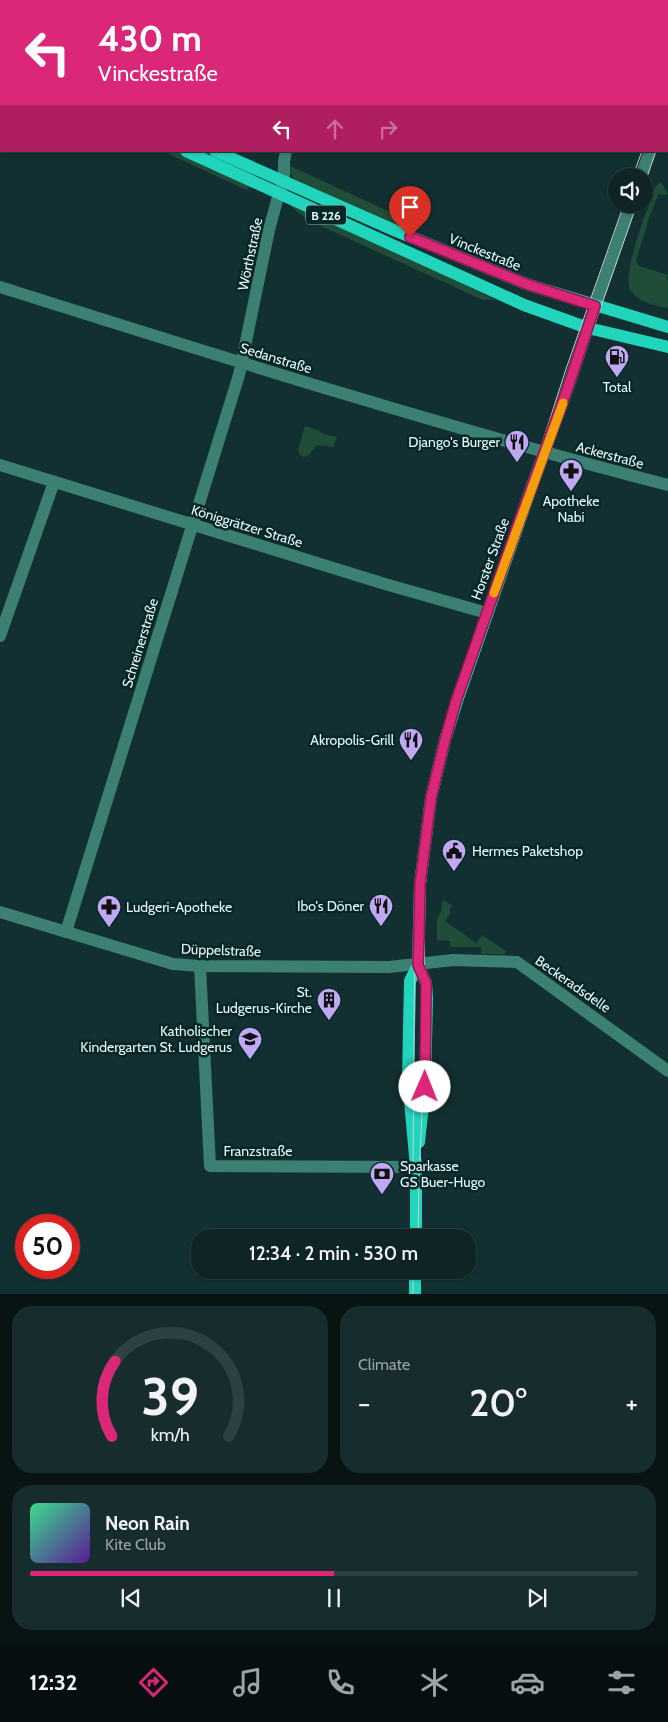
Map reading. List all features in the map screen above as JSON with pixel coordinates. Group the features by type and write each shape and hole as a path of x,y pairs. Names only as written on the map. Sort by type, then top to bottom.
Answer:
{"main road":[{"name":"Vinckestraße","path":"189,152 529,285 668,327"},
{"name":"Vinckestraße","path":"218,152 282,188 524,304 588,328 668,347"},
{"name":"Horster Straße","path":"416,1229 416,1167 408,1079 410,981 418,965 420,884 431,798 452,717 595,306"},
{"name":"Horster Straße","path":"416,1167 425,1087 427,998 426,983 418,965"},
{"path":"415,1294 416,1279"}],"street":[{"name":"Wörthstraße","path":"242,363 269,230 282,188 286,152"},
{"path":"644,168 650,152"},
{"name":"Horster Straße","path":"595,306 628,213"},
{"name":"Sedanstraße","path":"0,287 242,363 545,453"},
{"name":"Schreinerstraße","path":"66,932 242,363"},
{"name":"Ackerstraße","path":"545,453 668,485"},
{"name":"Königgrätzer Straße","path":"0,465 385,584 487,613"},
{"path":"0,636 54,482"},
{"name":"Düppelstraße","path":"0,912 173,964 200,966 389,967 418,965"},
{"name":"Beckeradsdelle","path":"418,965 453,960 517,962 668,1071"},
{"name":"Franzstraße","path":"200,966 210,1166 416,1167"}],"green space":[{"path":"164,152 179,152 250,184 247,190"},
{"path":"290,166 412,222 397,226 296,181 290,173"},
{"path":"661,182 668,194 659,194 653,208 653,193 655,187"},
{"path":"290,206 298,206 495,300 483,300 308,220"},
{"path":"646,213 651,213 636,260 639,266 668,275 666,279 668,280 668,308 648,303 631,291 629,271"},
{"path":"305,426 320,431 323,434 337,437 333,447 317,445 309,455 304,457 300,455 298,450"},
{"path":"444,900 452,906 449,910 451,912 445,921 476,943 482,935 506,951 505,954 481,954 481,947 450,947 450,941 437,940 437,919"}],"tram line":[{"path":"636,168 642,152"},
{"path":"650,168 656,152"},
{"path":"532,475 566,369 621,213"},
{"path":"418,1229 423,1088 425,891 429,839 440,772 460,701 530,498 556,435 634,213"},
{"path":"413,1165 415,926 417,876 425,813"},
{"path":"413,1279 413,1294"}],"slow traffic":[{"path":"494,593 563,403"}],"place":[{"name":"Total","path":"617,378"},
{"name":"Django's Burger","path":"517,463"},
{"name":"Apotheke Nabi","path":"571,492"},
{"name":"Akropolis-Grill","path":"411,761"},
{"name":"Hermes Paketshop","path":"454,872"},
{"name":"Ibo's Döner","path":"381,927"},
{"name":"Ludgeri-Apotheke","path":"109,928"},
{"name":"St. Ludgerus-Kirche","path":"329,1021"},
{"name":"Katholischer Kindergarten St. Ludgerus","path":"250,1060"},
{"name":"Sparkasse GS Buer-Hugo","path":"382,1195"}],"route":[{"path":"410,237 529,285 595,306 545,453 456,701 431,798 420,884 418,965 426,983 427,998 425,1087"}]}
